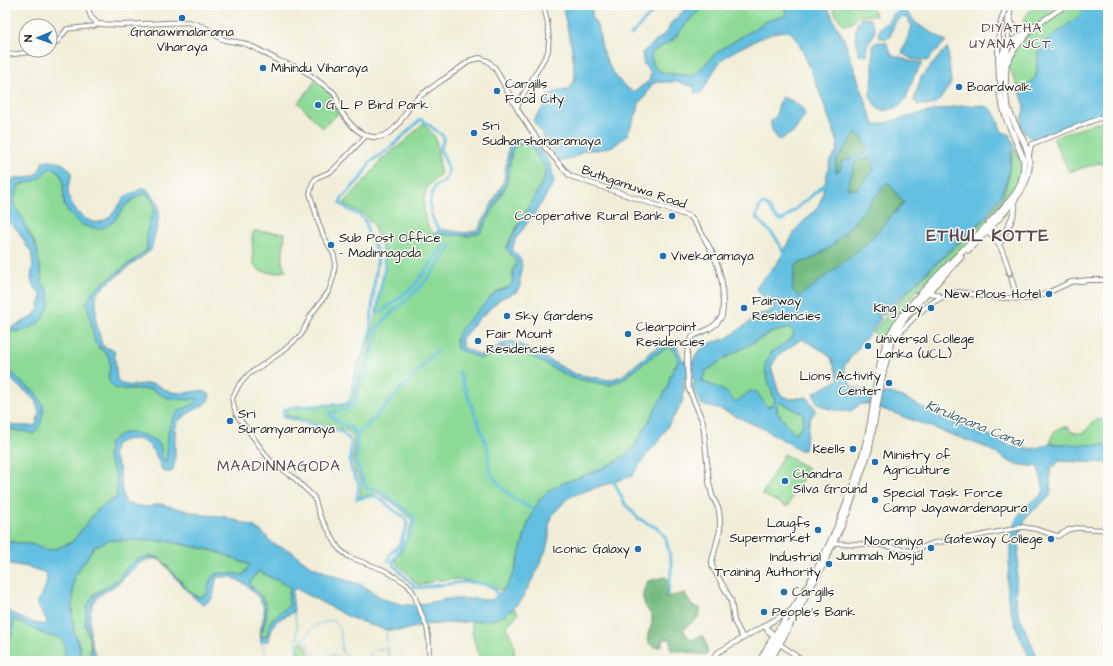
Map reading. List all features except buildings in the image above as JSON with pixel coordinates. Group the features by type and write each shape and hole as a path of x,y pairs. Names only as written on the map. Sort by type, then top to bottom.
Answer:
{"highway":[{"path":"1007,64 1011,53 1027,34"},
{"path":"770,661 783,633 819,574 848,511 864,467 870,445 878,386 884,351 888,339 899,319 1014,202 1027,179 1029,161 1026,147 1008,109 1006,100 1007,46"},
{"path":"986,230 1017,190 1022,180 1024,167 1024,160 1003,111 1000,94 1002,56 1007,46"},
{"path":"999,244 1014,214 1014,202"},
{"path":"930,288 940,297"},
{"path":"878,386 891,342 901,324 930,288"},
{"path":"764,661 814,572 844,510 865,447 875,408"},
{"path":"770,661 800,606"},
{"path":"760,661 774,636 793,610"},
{"path":"766,625 767,629 774,636"}],"main road":[{"path":"87,5 91,17 98,24 121,26 189,22 204,27 222,39 243,43 279,61 302,69 334,93 341,112 349,123 366,136"},
{"path":"1007,46 1066,5"},
{"path":"1008,7 1012,24 1019,30 1025,29 1040,22"},
{"path":"1000,94 997,42 1000,23 1008,7"},
{"path":"1007,46 1008,7"},
{"path":"1000,23 1000,43 1007,46 1012,46 1040,22"},
{"name":"Buthgamuwa Road","path":"366,136 375,138 388,134 397,126 412,104 422,94 471,60 480,58 488,61 495,68 517,109 535,136 574,178 660,205 691,217 702,232 713,254 722,279 723,306 722,316 716,324 709,329 692,336 688,345 688,387 691,398 703,422 708,482 719,510 720,530 712,566 731,600 734,621 743,638"},
{"path":"986,230 999,244 1009,270 1016,298"},
{"path":"891,342 912,319 940,297 959,292 989,297 1030,299 1075,282 1108,280"},
{"path":"713,661 717,653 793,610"},
{"path":"774,620 780,621 781,626"}],"street":[{"path":"517,109 520,100 548,52 548,20 543,5"},
{"path":"58,41 67,29 94,26 98,24"},
{"path":"5,61 8,55 18,54"},
{"path":"513,101 520,100"},
{"path":"1029,161 1032,144 1108,115"},
{"path":"366,136 332,171 316,178 312,184 310,194 318,221 323,235 335,258 335,270 329,291 311,315 301,335 284,351 249,374 237,388 232,399 236,414 269,459 292,476 314,497 320,516 339,549 349,557 384,570 407,584 415,596 426,626 429,642 429,661"},
{"path":"834,543 879,545 913,551 933,543 972,538 1023,527 1058,536 1068,530 1076,528 1108,530"},
{"path":"780,644 803,661"}],"green space":[{"path":"705,5 784,5 786,14 785,16 767,21 717,52 696,74 691,76 664,73 658,70 654,66 651,57 652,52 673,40 691,18"},
{"path":"831,5 872,5 876,16 858,15 852,23 846,25 835,14"},
{"path":"1034,5 1094,5 1039,46 1036,76 1021,94 1007,63 1027,34 1022,30 1024,19"},
{"name":"G L P Bird Park","path":"316,80 333,94 340,112 322,128 298,103"},
{"path":"1108,119 1108,166 1099,163 1069,172 1053,138"},
{"path":"423,123 435,137 439,162 440,174 427,188 424,201 426,220 428,226 434,234 469,236 481,232 507,183 512,150 516,147 529,145 545,167 544,179 509,241 509,253 517,263 513,270 513,281 509,287 496,292 463,326 458,349 485,358 503,348 510,347 523,352 572,378 610,385 625,378 650,358 668,347 674,350 678,361 670,376 668,387 633,449 617,461 601,469 561,484 528,523 515,571 506,587 501,590 476,582 457,579 438,580 420,585 416,584 396,563 395,557 401,552 412,522 401,509 378,493 360,497 362,482 355,471 353,462 354,439 347,431 330,425 285,415 288,408 349,405 354,399 357,379 369,351 385,265 382,249 373,224 365,215 344,203 369,176 381,160 405,141"},
{"path":"855,134 862,137 867,147 866,153 841,162 841,170 836,172 836,161"},
{"path":"1016,149 1022,166 1019,179 1013,193 979,231 915,293 895,320 885,341 872,333 914,285 984,220 1002,198 1007,182 1013,151"},
{"path":"872,158 874,170 857,189 847,190 856,160"},
{"path":"50,168 56,169 62,177 64,205 71,215 84,226 113,222 127,204 136,197 147,194 151,199 154,211 147,229 147,250 93,291 87,303 98,347 109,356 110,366 108,378 116,389 152,389 163,396 197,399 196,403 178,412 168,435 166,461 163,459 160,444 130,434 119,436 108,458 116,475 117,497 97,510 72,542 58,548 48,550 36,545 5,541 5,426 12,430 33,434 44,410 35,392 20,381 5,365 5,331 22,331 30,328 39,322 48,307 49,293 41,282 42,280 35,243 13,202 19,185 36,180"},
{"path":"888,182 904,202 863,247 799,297 792,290 795,267 799,263 810,260 833,245"},
{"path":"254,231 285,233 282,263 286,271 273,273 260,271 253,263 252,237"},
{"path":"790,328 794,332 792,338 772,352 766,374 775,401 773,405 767,407 750,391 734,402 702,381 706,371 727,357 770,333"},
{"path":"780,402 803,414 803,424 796,433 792,431 777,412 777,405"},
{"path":"1095,420 1108,420 1108,445 1050,444 1053,433 1057,429 1069,427 1070,431 1082,433"},
{"name":"Chandra Silva Ground","path":"784,454 808,468 787,507 762,494"},
{"path":"109,540 166,541 215,551 250,565 243,575 220,573 210,580 208,594 199,597 191,593 160,558 151,556 127,567 120,578 94,594 86,622 91,645 89,659 80,661 80,648 74,631 72,612 74,577 94,547"},
{"path":"258,571 290,587 288,599 290,605 272,624 267,636 262,637 261,634 265,622 265,601 249,584"},
{"path":"665,577 669,580 666,595 667,597 685,593 692,606 700,608 699,616 684,630 691,640 701,636 705,638 708,653 705,655 671,650 671,640 669,639 662,640 661,647 653,646 649,643 647,639 652,618 644,604 643,593 648,581"},
{"path":"514,608 518,614 506,627 513,643 514,661 482,661 473,636 472,621 494,619"},
{"path":"14,618 49,636 60,638 63,642 65,661 5,661 5,641 12,635"},
{"path":"301,640 304,644 313,661 296,661"}],"water":[{"path":"562,5 593,5 592,15 599,30 601,44 609,65 617,78 634,92 649,81 651,72 644,65 642,53 668,31 670,24 690,5 705,5 691,18 673,40 652,52 651,57 654,66 664,73 691,76 696,74 717,52 767,21 785,16 784,5 827,5 844,39 874,125 937,110 971,105 984,106 994,112 1002,132 1009,134 1015,147 1012,150 1007,180 1000,198 982,221 917,281 884,315 878,314 881,319 844,366 852,387 871,393 891,393 905,398 943,418 968,429 992,436 1014,447 1032,449 1050,444 1108,445 1108,463 1058,461 1056,465 1051,467 1050,496 1026,517 1020,534 1015,601 1020,618 1039,661 1031,661 1017,630 1008,599 1007,584 1013,527 1017,517 1024,508 1039,497 1044,489 1038,467 1014,464 985,447 869,404 861,404 849,412 833,410 822,406 815,399 814,393 838,380 838,377 831,358 825,352 802,339 778,355 771,367 778,390 782,396 791,399 807,397 816,410 810,419 804,450 800,450 766,430 722,410 702,405 693,390 692,384 696,381 685,376 683,400 678,410 657,443 632,476 568,498 553,514 549,525 549,537 546,550 533,578 521,601 505,615 491,620 423,625 405,630 386,630 351,618 295,588 292,593 294,612 276,622 272,629 269,641 261,642 260,632 264,608 259,598 245,584 232,577 217,577 212,599 204,604 189,593 162,561 152,559 145,560 137,565 118,584 99,596 94,602 90,613 92,645 97,656 108,661 85,661 89,659 91,651 91,641 85,624 87,606 94,595 120,578 127,567 138,559 151,556 160,558 191,593 199,597 207,594 210,581 215,574 229,573 243,575 250,565 215,551 166,541 110,540 94,547 74,577 72,612 74,631 80,648 80,661 65,661 63,642 60,638 49,636 14,619 12,635 5,641 5,629 9,611 34,623 47,623 37,605 46,586 47,578 46,573 28,567 5,563 5,541 36,545 48,550 58,548 72,542 97,510 117,497 116,475 108,458 109,443 123,434 134,433 143,435 159,444 163,459 166,461 169,429 173,418 179,411 196,402 197,399 172,399 163,396 152,389 116,389 108,379 110,366 109,356 95,343 87,303 93,291 147,250 147,229 154,211 154,207 147,194 142,194 128,203 113,222 98,229 84,226 72,217 64,205 62,177 56,169 50,168 37,180 19,185 13,202 37,248 42,280 41,282 49,293 49,301 46,312 35,325 22,331 5,331 5,328 13,327 32,317 38,310 41,295 33,285 31,279 33,264 31,251 26,246 16,228 5,220 5,190 8,184 15,178 34,176 39,171 43,161 54,161 67,166 71,171 68,190 71,202 80,214 92,222 105,220 112,215 127,195 136,192 141,187 147,189 158,202 158,223 151,250 108,283 96,295 96,322 102,345 114,350 117,379 125,385 154,384 173,392 183,393 204,391 210,395 205,404 189,413 179,421 176,426 175,458 171,472 165,472 162,470 153,450 146,442 129,439 115,445 113,455 119,467 125,502 127,504 147,507 160,504 204,515 222,516 253,526 263,533 273,544 291,551 309,565 339,578 362,585 383,599 404,605 414,605 448,599 492,600 506,587 515,571 528,523 539,500 548,491 561,484 601,469 617,461 633,449 668,387 670,376 678,361 674,350 668,347 650,358 625,378 610,385 572,378 523,352 510,347 503,348 485,358 479,358 457,349 456,338 463,326 496,292 509,287 513,281 513,270 517,263 506,248 544,179 545,167 534,150 529,145 520,145 512,150 507,183 481,232 469,236 434,234 439,229 466,233 478,230 504,181 509,145 515,142 528,142 535,144 551,165 554,182 541,204 515,240 512,250 520,259 522,267 520,286 516,292 500,299 478,320 462,338 463,347 479,355 485,355 500,345 508,342 515,342 575,374 609,380 622,376 652,351 666,342 676,344 683,361 693,363 693,360 702,348 711,343 725,339 760,314 766,313 774,308 774,306 757,291 756,287 778,262 797,228 817,208 822,197 830,160 836,153 838,143 808,65 795,37 790,32 781,31 763,37 733,52 718,64 702,92 699,94 695,93 694,87 678,82 657,82 652,84 645,97 639,103 638,110 627,135 614,146 597,150 585,150 576,156 560,161 533,120 543,108 546,99 550,94 562,90 569,90 575,78 572,48","holes":["855,134 862,137 867,147 866,153 841,162 840,170 836,172 836,161","871,158 874,170 857,189 847,189 856,160","888,182 904,203 863,247 799,297 792,290 795,267 799,263 810,260 833,245 850,227","790,328 794,332 792,338 772,352 765,364 766,374 775,401 773,405 767,407 757,392 750,391 734,402 725,391 702,381 706,371 727,357 770,333","780,402 803,414 804,420 796,433 792,431 777,412 777,405","258,571 290,587 288,599 290,605 277,614 269,625 267,636 262,637 265,624 266,605 261,596 249,584"]},
{"path":"1094,5 1108,5 1108,111 1034,139 1031,138 1023,130 1021,125 1024,106 1021,94 1036,76 1039,46"},
{"path":"902,7 917,24 946,41 927,61 911,59 902,53 912,26 905,17 896,21 890,37 886,39 878,37 880,27 887,23 892,15"},
{"path":"861,17 870,19 875,29 874,34 867,46 867,56 859,55 856,40 856,27"},
{"path":"886,42 892,55 901,57 908,61 923,63 914,76 906,98 900,106 882,111 876,107 870,95 873,77 873,46 875,43"},
{"path":"948,49 951,83 938,102 932,105 918,105 914,101 921,77 945,50"},
{"path":"781,97 793,101 799,105 804,111 805,115 794,132 779,140 771,127 771,121 776,116"},
{"path":"5,365 20,381 35,392 43,405 41,421 33,434 12,430 5,426 5,422 16,426 35,426 39,415 33,398 12,380 7,373"}],"waterway":[{"path":"631,35 659,5"},
{"path":"1078,5 1084,13"},
{"path":"388,561 390,554 400,544 407,526 406,520 378,497 372,496 357,499 359,483 352,471 350,463 351,441 342,432 284,417 283,412 285,409 294,407 346,404 350,401 354,377 370,335 378,257 376,249 368,234 366,222 361,216 349,210 340,203 342,198 361,178 370,162 388,150 421,119 444,138 440,149 447,164 448,176 444,181 435,186 430,203 433,219 439,229"},
{"path":"784,253 776,238 756,217 759,208 762,204 766,205 773,215 783,220 824,185"},
{"path":"384,251 385,268 379,295 378,312 380,313 415,285 446,243"},
{"path":"452,245 437,267 415,292 379,326 365,377 359,379 354,404 346,409 330,413 330,416 351,428 357,435 356,462 367,489 379,490 412,515 415,522 413,529 392,562 394,565 416,588 464,582 474,583 493,587 499,597"},
{"path":"356,434 366,427 438,350"},
{"path":"459,372 488,449 490,472 500,486 513,498 534,510"},
{"path":"613,480 625,504 639,519 659,529 666,539 672,565 668,594"},
{"path":"290,661 296,654 297,627 294,612"},
{"path":"305,640 312,628 331,620 338,626 342,652 354,661"},
{"path":"386,630 389,661"},
{"path":"297,640 301,637 314,655 318,658 323,660 333,654 342,661"},
{"path":"261,642 269,661"},
{"path":"366,661 374,650 387,648"}],"place":[{"name":"Gnanawimalarama Viharaya","path":"182,18"},
{"name":"Mihindu Viharaya","path":"263,68"},
{"name":"Boardwalk","path":"959,87"},
{"name":"Cargills Food City","path":"497,91"},
{"name":"G L P Bird Park","path":"318,105"},
{"name":"Sri Sudharshanaramaya","path":"474,133"},
{"name":"Co-operative Rural Bank","path":"672,216"},
{"name":"Sub Post Office - Madinnagoda","path":"331,245"},
{"name":"Vivekaramaya","path":"663,256"},
{"name":"New Plous Hotel","path":"1049,294"},
{"name":"Fairway Residencies","path":"744,308"},
{"name":"King Joy","path":"931,308"},
{"name":"Sky Gardens","path":"507,316"},
{"name":"Clearpoint Residencies","path":"628,334"},
{"name":"Fair Mount Residencies","path":"478,341"},
{"name":"Universal College Lanka (UCL)","path":"868,346"},
{"name":"Lions Activity Center","path":"889,383"},
{"name":"Sri Suramyaramaya","path":"230,421"},
{"name":"Keells","path":"853,449"},
{"name":"Ministry of Agriculture","path":"875,462"},
{"name":"Chandra Silva Ground","path":"785,481"},
{"name":"Special Task Force Camp Jayawardenapura","path":"875,500"},
{"name":"Laugfs Supermarket","path":"818,530"},
{"name":"Gateway College","path":"1051,539"},
{"name":"Nooraniya Jummah Masjid","path":"931,548"},
{"name":"Iconic Galaxy","path":"638,549"},
{"name":"Industrial Training Authority","path":"829,564"},
{"name":"Cargills","path":"784,592"},
{"name":"People's Bank","path":"764,612"}],"district":[{"name":"DIYATHA UYANA JCT.","path":"1012,36"},
{"name":"ETHUL KOTTE","path":"988,236"},
{"name":"MAADINNAGODA","path":"279,466"}],"water label":[{"name":"Kirulapana Canal","path":"974,424"}]}
